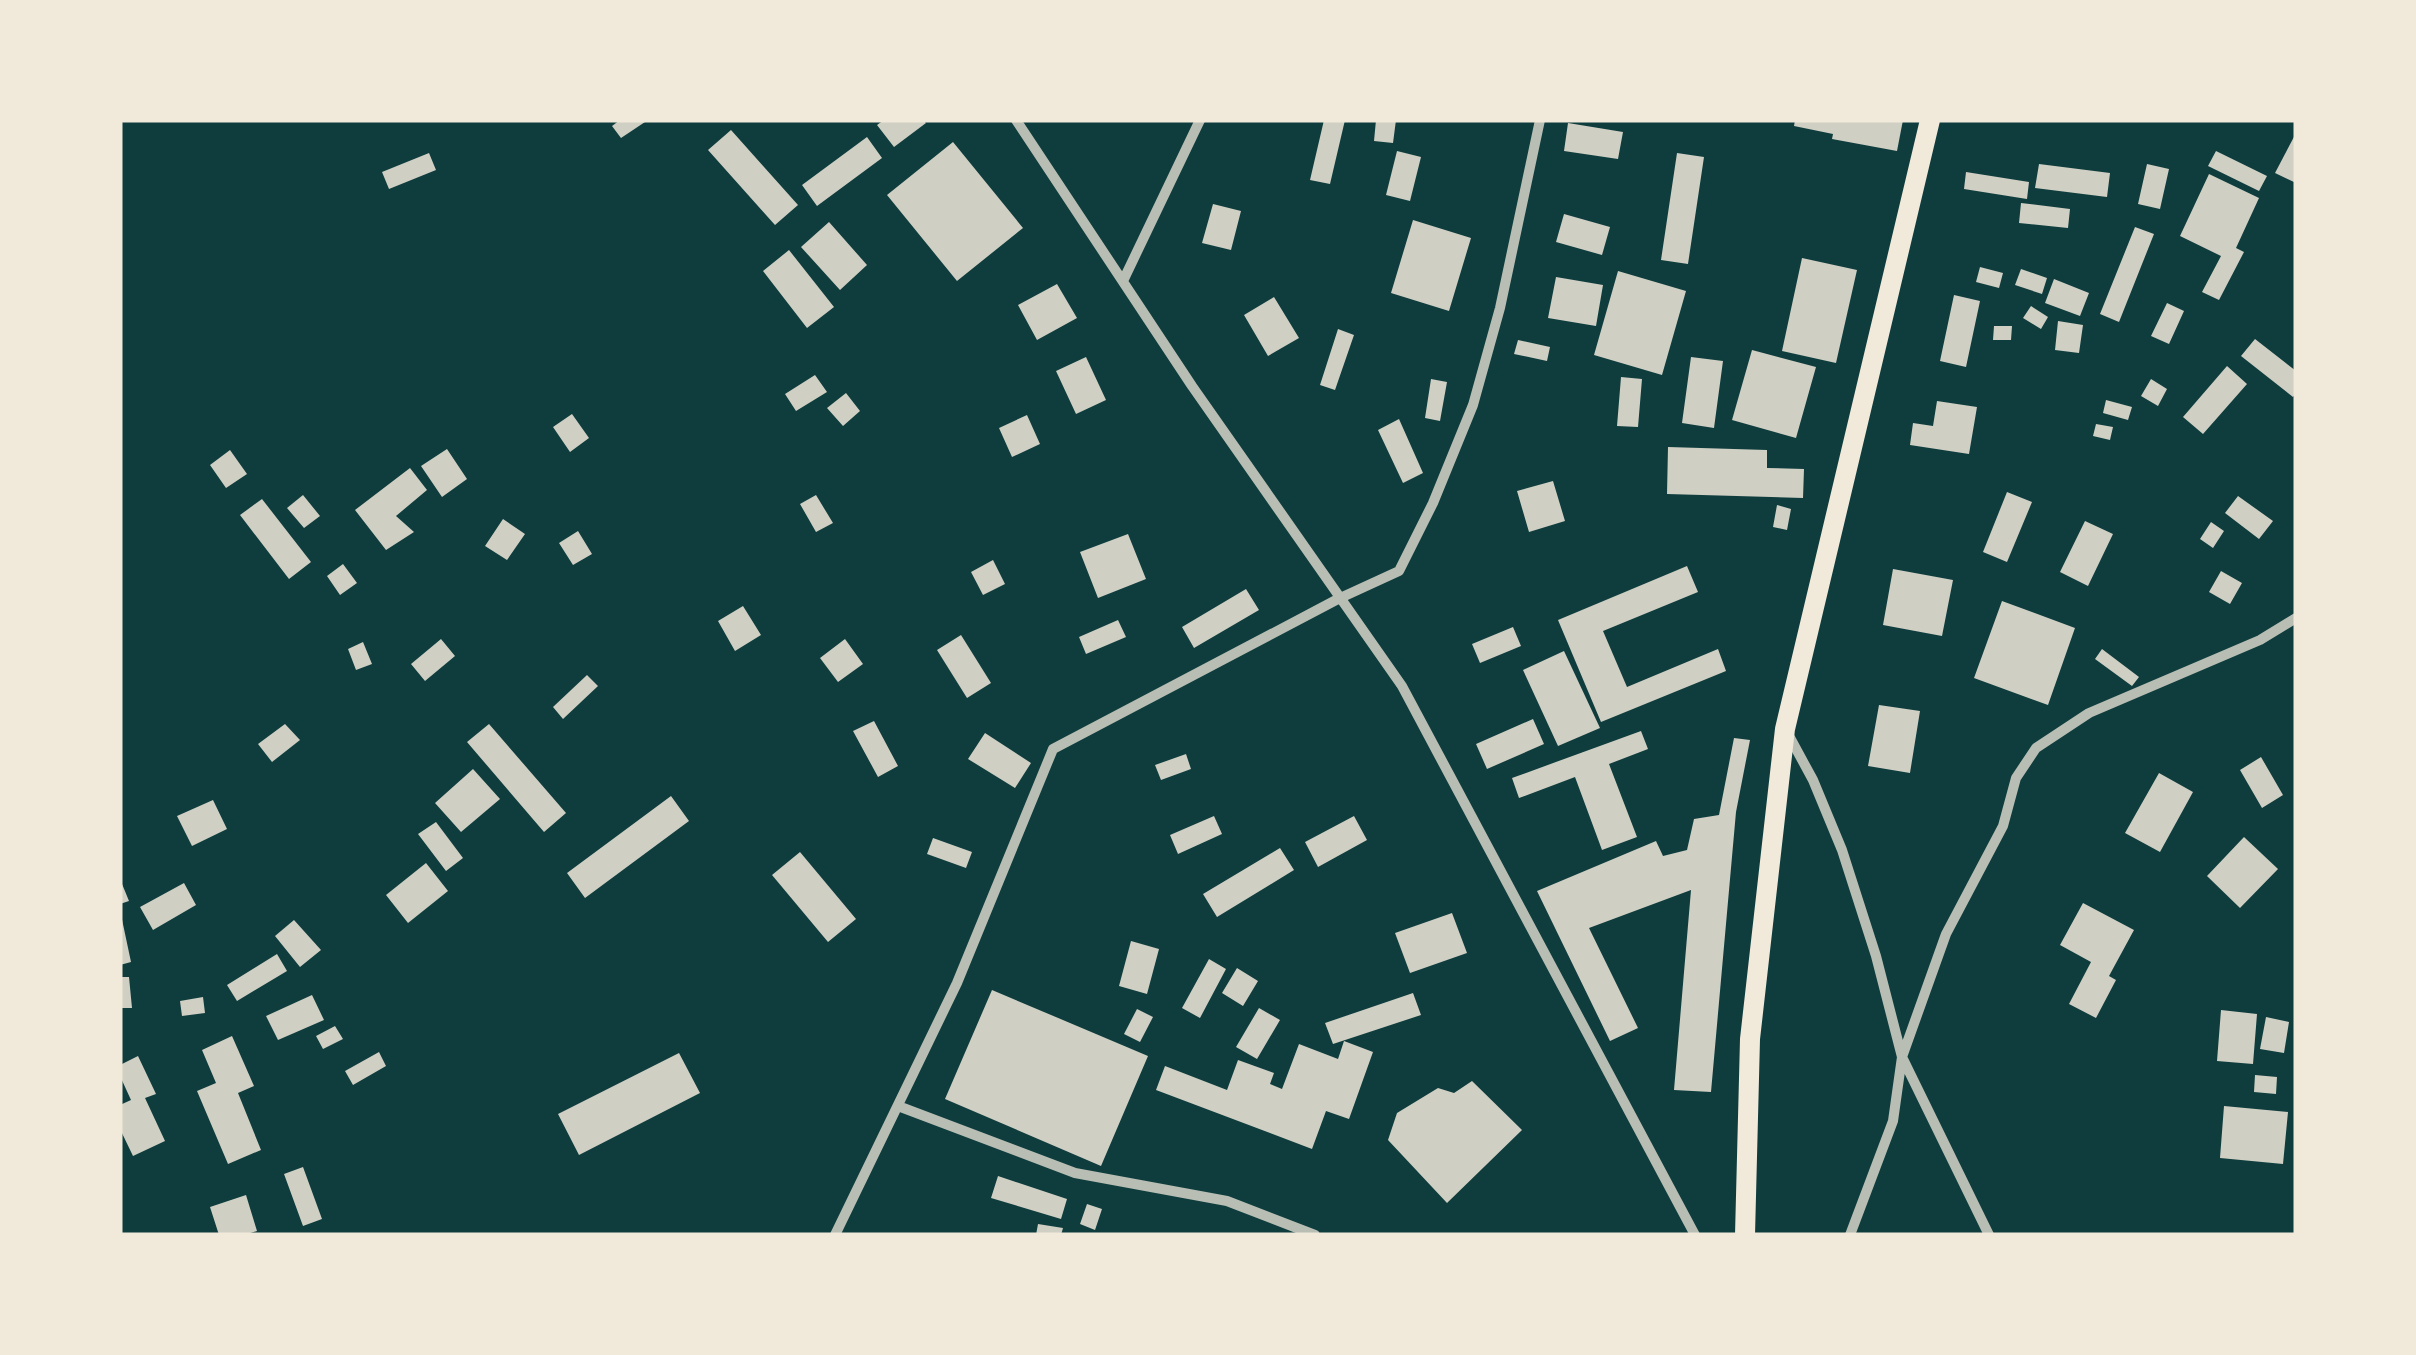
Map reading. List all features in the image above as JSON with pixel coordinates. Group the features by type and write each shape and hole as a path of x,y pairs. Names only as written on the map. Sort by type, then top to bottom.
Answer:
{"main road":[{"path":"1745,1235 1750,1039 1785,729 1930,120"}],"street":[{"path":"1016,120 1338,599 1402,686 1695,1235"},
{"path":"1123,281 1200,120"},
{"path":"835,1235 957,983 1053,749 1338,599 1398,572 1433,503 1473,405 1500,308 1540,120"},
{"path":"1850,1235 1894,1122 1902,1056 1946,934 2003,826 2016,778 2036,748 2090,713 2260,640 2296,618"},
{"path":"1785,729 1813,780 1842,850 1876,956 1902,1056 1989,1235"},
{"path":"898,1106 1075,1173 1227,1202 1314,1235"}],"building":[{"path":"620,120 648,120 621,138 612,126"},
{"path":"884,120 926,123 894,147 877,125"},
{"path":"1324,120 1345,120 1330,184 1310,180"},
{"path":"1376,120 1396,120 1393,143 1374,141"},
{"path":"1795,120 1903,120 1897,151 1832,139 1833,134 1794,126"},
{"path":"1568,123 1623,132 1618,159 1564,151"},
{"path":"731,130 798,205 775,225 708,150"},
{"path":"2296,133 2296,183 2275,173"},
{"path":"867,137 882,158 817,206 802,185"},
{"path":"953,142 1023,228 957,281 887,195"},
{"path":"1397,151 1421,157 1410,201 1386,195"},
{"path":"2216,151 2267,176 2259,191 2208,166"},
{"path":"429,153 436,170 389,189 382,172"},
{"path":"1677,153 1704,157 1688,264 1661,260"},
{"path":"2039,164 2110,173 2107,197 2035,188"},
{"path":"2147,164 2169,169 2160,209 2138,204"},
{"path":"1966,172 2029,182 2027,199 1964,189"},
{"path":"2209,174 2259,198 2236,248 2244,252 2219,300 2202,292 2221,256 2180,236"},
{"path":"2021,203 2070,209 2068,228 2019,223"},
{"path":"1213,204 1241,211 1231,250 1202,243"},
{"path":"1564,214 1610,227 1602,255 1556,242"},
{"path":"1413,220 1471,238 1449,311 1391,293"},
{"path":"829,222 867,265 840,290 801,247"},
{"path":"2135,227 2154,234 2119,322 2100,314"},
{"path":"789,250 834,307 807,328 763,271"},
{"path":"1802,258 1857,270 1836,363 1782,351"},
{"path":"1980,267 2003,273 1999,288 1976,282"},
{"path":"2021,269 2047,278 2042,294 2015,285"},
{"path":"1618,271 1686,291 1662,375 1594,355"},
{"path":"1556,277 1603,285 1596,326 1548,318"},
{"path":"2054,279 2089,293 2080,316 2045,303"},
{"path":"1057,284 1077,318 1037,340 1018,305"},
{"path":"1954,295 1980,301 1966,367 1940,361"},
{"path":"1274,297 1299,338 1268,356 1244,315"},
{"path":"2167,303 2184,311 2169,344 2151,336"},
{"path":"2031,306 2048,317 2041,329 2023,318"},
{"path":"2058,321 2083,325 2079,353 2055,350"},
{"path":"1994,326 2012,326 2011,340 1993,340"},
{"path":"1338,329 1354,335 1335,390 1320,385"},
{"path":"2255,339 2296,371 2293,397 2241,356"},
{"path":"1518,340 1550,347 1547,361 1514,354"},
{"path":"1752,350 1816,367 1796,438 1732,420"},
{"path":"1086,357 1106,400 1076,414 1056,371"},
{"path":"1691,357 1723,361 1714,428 1682,423"},
{"path":"2227,366 2247,384 2203,434 2183,417"},
{"path":"815,375 827,392 796,411 785,394"},
{"path":"1621,377 1642,379 1638,427 1617,426"},
{"path":"1431,379 1447,382 1440,421 1425,418"},
{"path":"2151,379 2167,389 2158,406 2141,396"},
{"path":"846,393 860,411 843,426 827,408"},
{"path":"2106,400 2132,407 2128,420 2103,413"},
{"path":"1937,401 1977,407 1969,454 1910,445 1913,423 1933,426"},
{"path":"572,414 589,438 570,452 553,427"},
{"path":"1027,415 1040,444 1012,457 999,428"},
{"path":"1399,419 1423,473 1403,483 1378,430"},
{"path":"2096,424 2113,427 2110,440 2093,436"},
{"path":"1668,447 1767,450 1767,468 1804,469 1803,498 1667,494"},
{"path":"447,449 467,479 442,497 421,466"},
{"path":"230,450 247,474 226,488 210,465"},
{"path":"410,468 427,490 396,516 414,532 386,550 355,510"},
{"path":"1553,481 1565,521 1529,532 1517,491"},
{"path":"2007,492 2032,502 2007,562 1983,552"},
{"path":"303,495 320,516 304,528 287,508"},
{"path":"816,495 833,523 816,532 800,504"},
{"path":"2238,496 2273,521 2259,539 2225,513"},
{"path":"262,499 311,562 289,579 240,515"},
{"path":"1777,505 1791,509 1787,530 1773,527"},
{"path":"503,519 525,534 507,560 485,546"},
{"path":"2085,521 2113,534 2088,586 2060,572"},
{"path":"2211,522 2224,531 2213,548 2200,539"},
{"path":"578,531 592,554 573,565 559,543"},
{"path":"1128,534 1146,579 1098,598 1080,552"},
{"path":"993,560 1005,584 983,595 971,572"},
{"path":"343,564 357,583 340,595 327,576"},
{"path":"1687,566 1698,592 1603,631 1627,687 1718,649 1726,671 1601,722 1558,620"},
{"path":"1893,569 1953,580 1942,636 1883,625"},
{"path":"2221,571 2242,583 2230,604 2209,592"},
{"path":"1246,589 1259,610 1194,648 1182,627"},
{"path":"2002,601 2075,628 2048,705 1974,678"},
{"path":"743,606 761,635 735,651 718,621"},
{"path":"1118,620 1126,637 1086,654 1079,637"},
{"path":"1513,627 1521,646 1480,663 1472,644"},
{"path":"961,635 991,683 967,698 937,650"},
{"path":"441,639 455,656 425,681 411,664"},
{"path":"845,639 863,664 838,682 820,658"},
{"path":"363,642 372,664 356,670 348,649"},
{"path":"2102,649 2139,677 2132,686 2095,659"},
{"path":"1564,651 1600,728 1558,746 1523,670"},
{"path":"587,675 598,686 563,719 553,707"},
{"path":"1879,705 1920,711 1910,773 1868,766"},
{"path":"1533,719 1544,744 1487,769 1476,744"},
{"path":"874,721 898,766 878,777 853,731"},
{"path":"285,724 300,740 272,762 258,744"},
{"path":"489,724 566,813 544,832 467,742"},
{"path":"1641,731 1648,749 1609,764 1637,837 1602,850 1575,777 1519,798 1512,778"},
{"path":"985,733 1031,763 1015,788 968,759"},
{"path":"1734,738 1750,740 1736,812 1711,1092 1674,1090 1691,890 1589,928 1638,1028 1610,1041 1537,891 1656,841 1663,856 1687,850 1694,819 1719,815"},
{"path":"1186,754 1191,769 1161,780 1155,765"},
{"path":"2261,757 2283,795 2262,808 2240,770"},
{"path":"473,769 500,799 461,832 435,803"},
{"path":"2159,773 2193,792 2160,852 2125,833"},
{"path":"671,796 689,821 585,898 567,873"},
{"path":"213,800 227,829 192,846 177,816"},
{"path":"1214,816 1222,834 1178,854 1170,835"},
{"path":"1354,816 1367,840 1318,867 1305,842"},
{"path":"436,822 463,858 446,871 418,834"},
{"path":"2244,837 2278,869 2240,908 2207,876"},
{"path":"933,838 972,852 966,868 927,854"},
{"path":"1280,848 1294,870 1217,917 1203,894"},
{"path":"800,852 856,919 828,942 772,875"},
{"path":"426,863 448,891 408,923 386,895"},
{"path":"120,879 129,901 120,904"},
{"path":"184,883 196,905 153,930 140,907"},
{"path":"2083,903 2134,930 2109,976 2116,980 2096,1018 2069,1004 2091,962 2060,945"},
{"path":"120,910 131,962 120,965"},
{"path":"1452,913 1467,953 1410,973 1395,933"},
{"path":"294,920 321,950 300,967 275,936"},
{"path":"1131,941 1159,949 1147,994 1119,986"},
{"path":"277,954 287,971 237,1001 227,985"},
{"path":"1209,959 1226,969 1200,1018 1182,1008"},
{"path":"1237,968 1258,981 1243,1006 1222,993"},
{"path":"120,977 129,977 132,1008 120,1008"},
{"path":"992,990 1148,1056 1101,1166 945,1099"},
{"path":"1413,993 1421,1015 1333,1044 1325,1023"},
{"path":"312,995 324,1020 278,1040 266,1016"},
{"path":"203,997 205,1013 182,1016 180,1001"},
{"path":"1259,1008 1280,1020 1257,1059 1236,1047"},
{"path":"1137,1009 1153,1017 1140,1042 1124,1034"},
{"path":"2221,1010 2257,1014 2253,1064 2217,1061"},
{"path":"2266,1017 2289,1022 2284,1053 2260,1049"},
{"path":"335,1026 343,1039 323,1049 316,1036"},
{"path":"232,1036 254,1086 238,1093 261,1150 228,1164 197,1091 216,1083 202,1050"},
{"path":"1344,1041 1373,1052 1349,1119 1326,1111 1312,1149 1156,1090 1165,1066 1227,1090 1238,1060 1274,1073 1270,1084 1282,1089 1299,1044 1338,1059"},
{"path":"379,1052 386,1066 353,1085 345,1071"},
{"path":"679,1053 700,1093 579,1155 558,1114"},
{"path":"138,1056 156,1094 145,1098 165,1141 133,1156 120,1129 120,1105 131,1100 120,1076 120,1065"},
{"path":"2255,1075 2277,1077 2276,1094 2254,1092"},
{"path":"1472,1081 1522,1130 1447,1203 1388,1140 1397,1113 1438,1088 1454,1093"},
{"path":"2224,1106 2288,1112 2283,1164 2220,1158"},
{"path":"303,1167 322,1219 303,1226 284,1174"},
{"path":"998,1176 1067,1199 1061,1219 991,1198"},
{"path":"246,1195 257,1231 219,1235 210,1207"},
{"path":"1087,1204 1102,1209 1095,1230 1080,1224"},
{"path":"1038,1224 1063,1228 1061,1235 1036,1235"}]}
